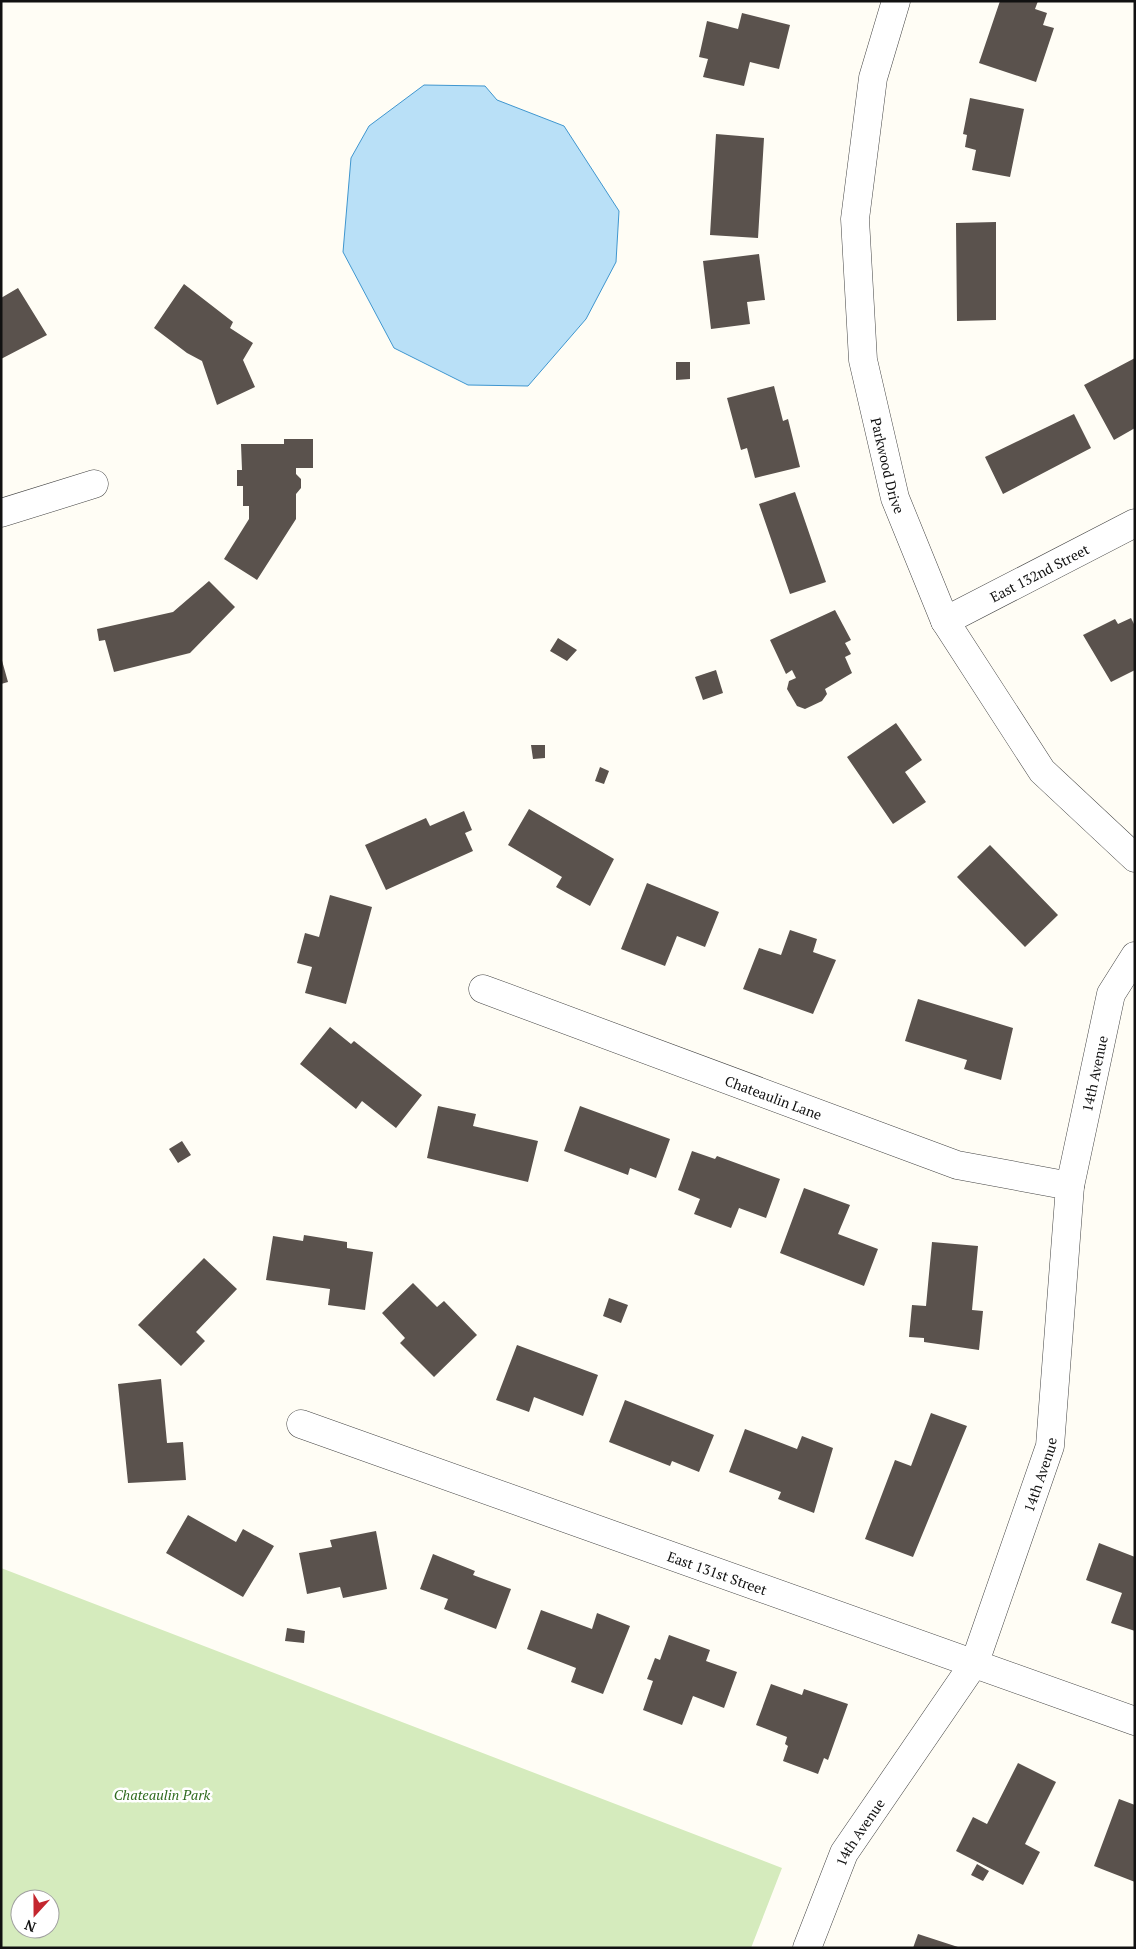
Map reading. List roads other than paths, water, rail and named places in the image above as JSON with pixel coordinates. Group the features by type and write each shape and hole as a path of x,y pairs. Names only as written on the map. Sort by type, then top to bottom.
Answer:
{"street":[{"name":"Parkwood Drive","path":"896,1 873,78 856,219 863,360 895,498 945,621 1042,771 1135,858"},
{"path":"1,513 94,484"},
{"name":"East 132nd Street","path":"945,621 1135,524"},
{"name":"14th Avenue","path":"808,1948 844,1853 975,1662 1050,1446 1070,1186 1110,994 1135,956"},
{"name":"Chateaulin Lane","path":"483,989 958,1165 1070,1186"},
{"name":"East 131st Street","path":"301,1424 975,1662 1135,1721"}],"water":[{"path":"424,85 485,86 497,100 564,126 619,211 616,262 586,319 528,386 468,385 394,348 343,252 351,158 369,126"}],"park label":[{"name":"Chateaulin Park","path":"162,1794"}]}
